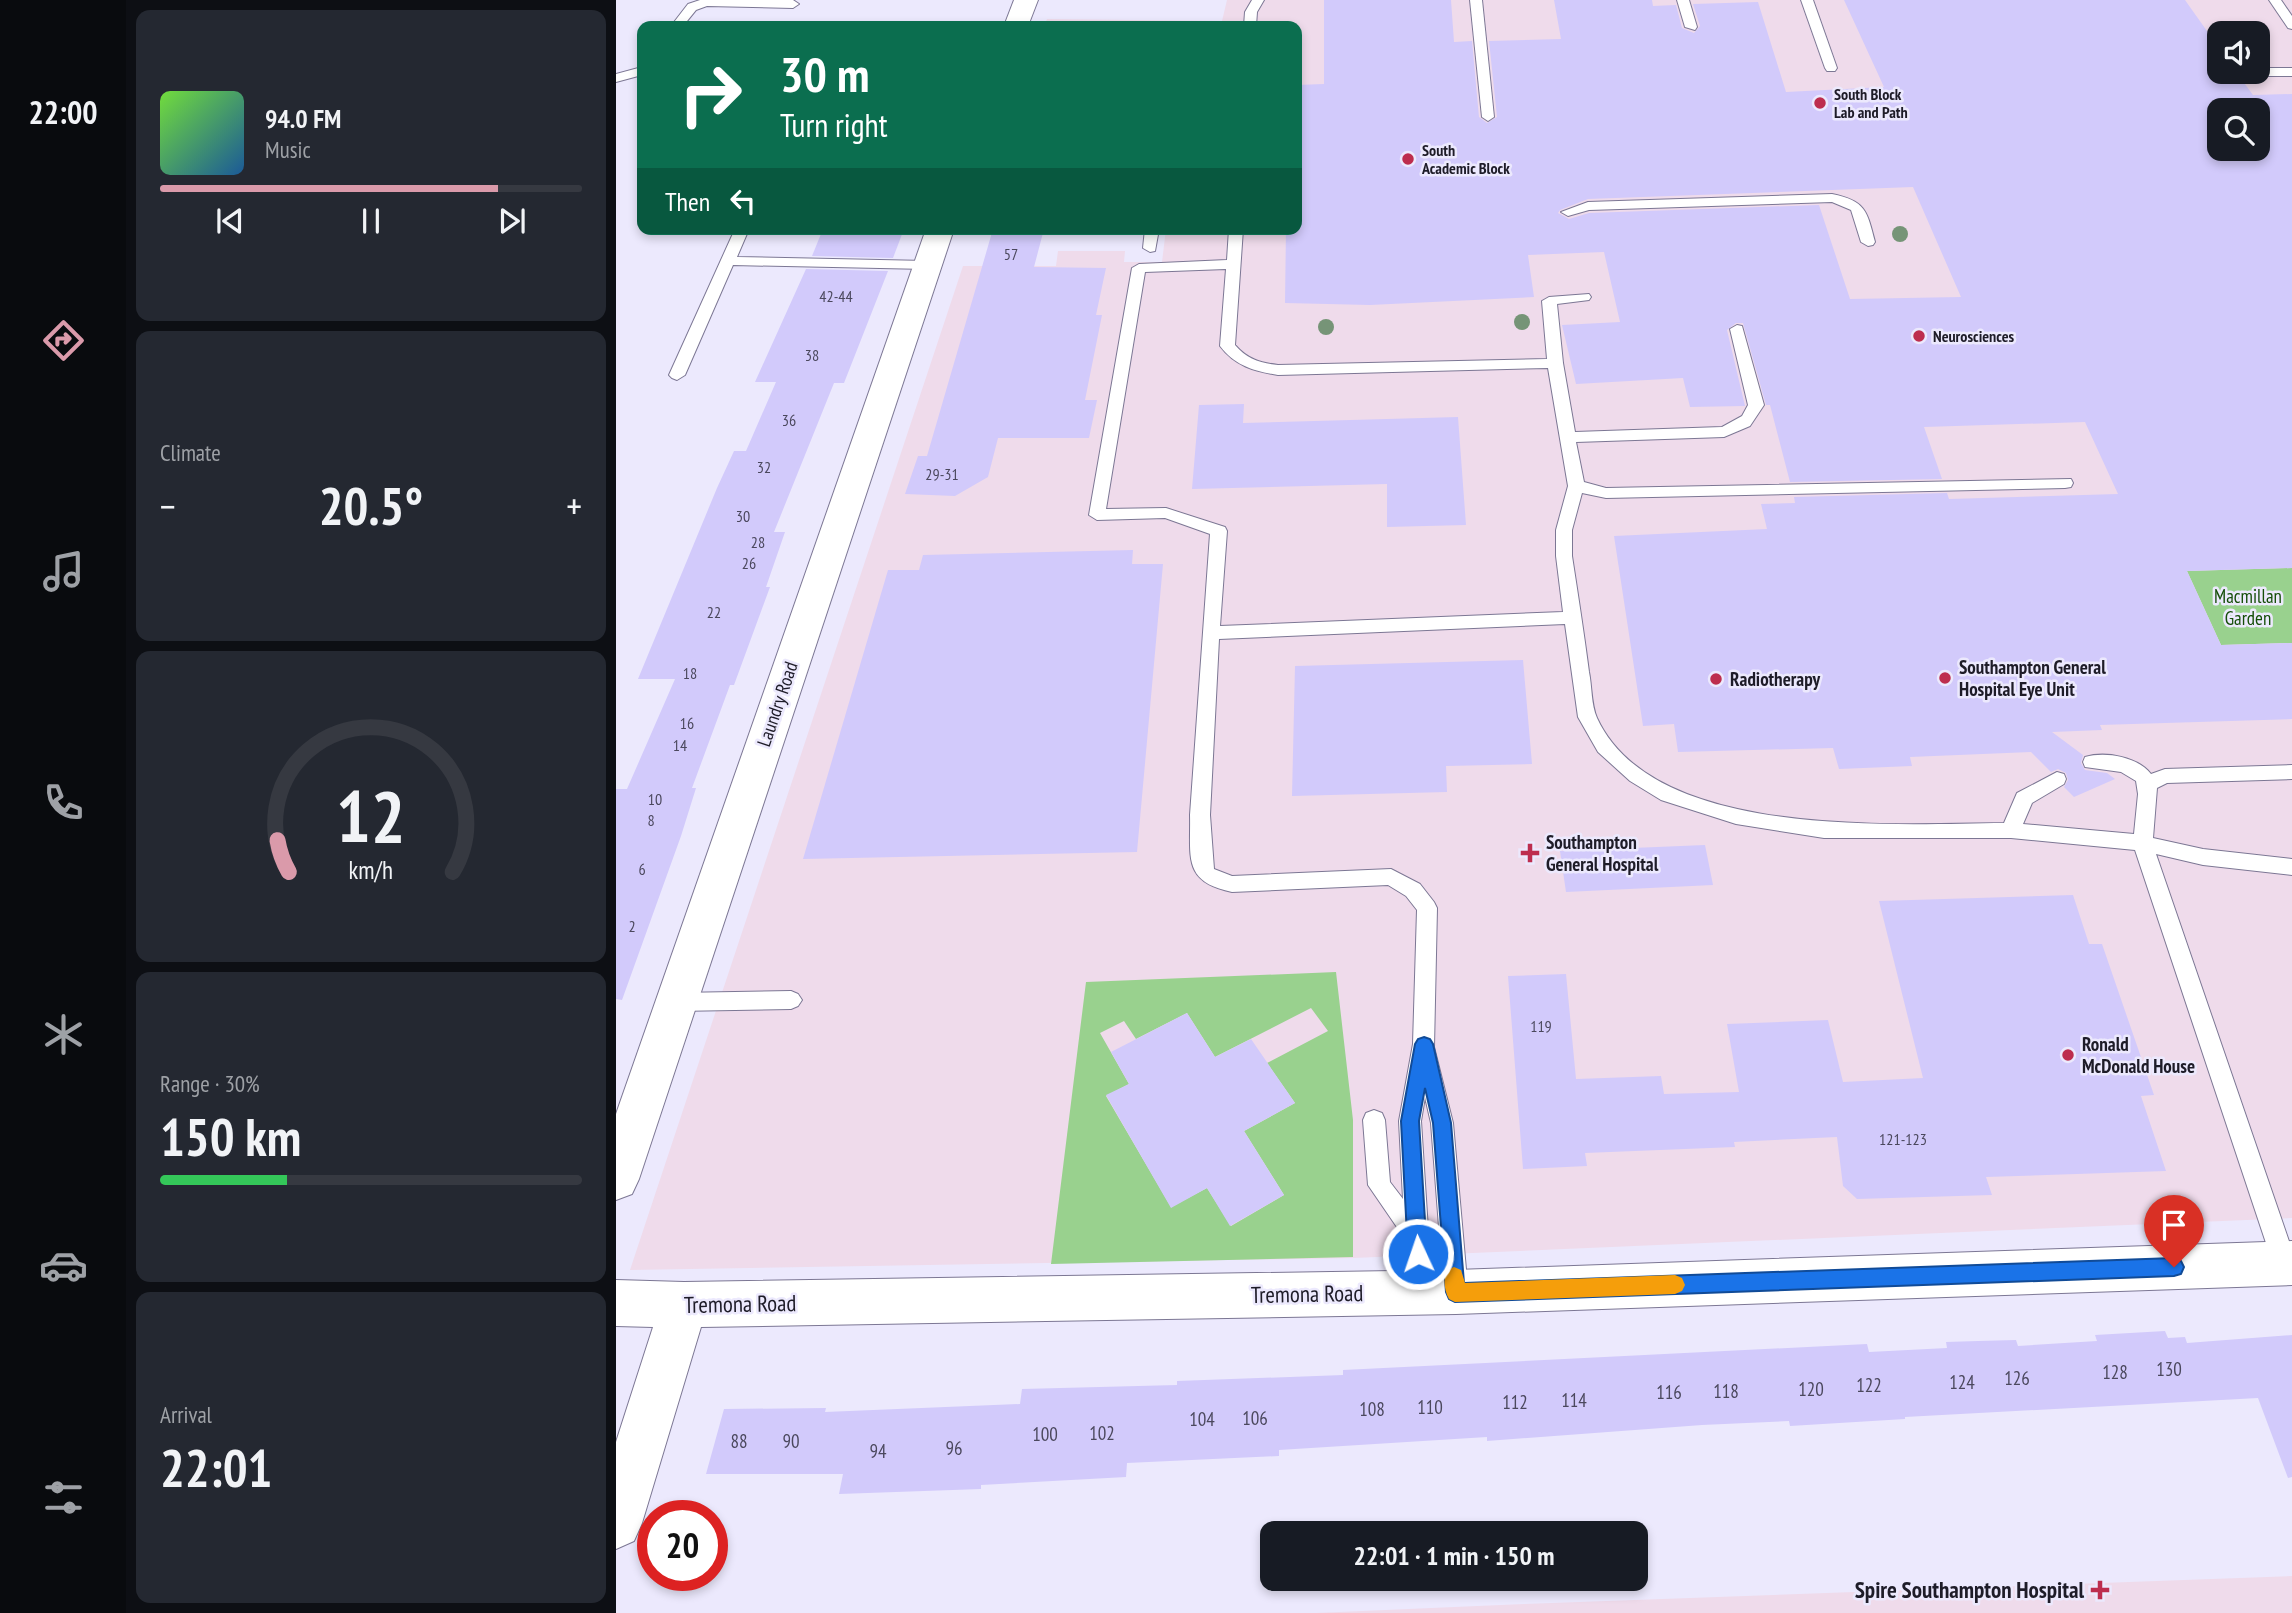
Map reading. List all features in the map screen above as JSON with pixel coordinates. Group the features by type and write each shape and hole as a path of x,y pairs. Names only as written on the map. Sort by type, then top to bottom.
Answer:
{"street":[{"path":"1018,21 1026,0"},
{"name":"Laundry Road","path":"616,1180 938,235"},
{"name":"Tremona Road","path":"616,1303 684,1305 1438,1292 2288,1263"},
{"path":"616,1523 684,1305"}],"lane":[{"path":"1250,21 1251,12 1258,0"},
{"path":"1476,0 1488,117"},
{"path":"1683,0 1691,27"},
{"path":"1807,0 1832,68"},
{"path":"2274,0 2292,25"},
{"path":"681,21 692,7 706,2 793,4"},
{"path":"616,78 637,72"},
{"path":"2270,72 2292,72"},
{"path":"1568,212 1588,206 1832,198 1850,201 1859,209 1868,242"},
{"path":"677,375 739,235"},
{"path":"1150,248 1151,235"},
{"path":"1235,235 1227,346 1239,359 1258,367 1278,370 1325,370 1555,363"},
{"path":"728,261 927,265"},
{"path":"1233,264 1139,268 1097,515 1166,513 1219,531 1200,811 1199,858 1204,872 1216,881 1232,884 1391,877 1413,890 1427,908 1424,1044 1410,1121 1416,1234"},
{"path":"1584,297 1549,301 1555,363 1576,486 1564,530 1564,556 1587,717 1605,747 1637,776 1668,795 1736,817 1824,830 2011,830 2143,843 2203,857 2292,867"},
{"path":"1567,437 1724,432 1741,425 1753,416 1756,405 1737,329"},
{"path":"1576,486 1606,493 2065,483"},
{"path":"1212,633 1573,618"},
{"path":"2092,762 2110,761 2139,773 2147,784 2143,843 2288,1263"},
{"path":"2147,784 2165,776 2292,772"},
{"path":"2011,830 2024,797 2057,779"},
{"path":"676,1002 791,1000"},
{"path":"1424,1044 1442,1123 1438,1292"},
{"path":"1374,1120 1379,1185 1416,1234 1438,1292"}],"shaded area":[{"name":"Southampton General Hospital","path":"1227,0 2292,0 2292,1218 1353,1258 630,1270 963,266 1056,266 1058,251 1125,251 1124,262 1162,262 1165,235 1302,235 1302,21 1222,21"},
{"name":"Southampton General Hospital","path":"1047,19 1222,21 1046,21"},
{"name":"Spire Southampton Hospital","path":"2292,1576 2292,1613 1316,1613 1524,1604"}],"green space":[{"name":"Macmillan Garden","path":"2292,568 2292,643 2221,645 2187,571"},
{"path":"1336,972 1353,1120 1353,1257 1051,1264 1086,982","holes":["1311,1008 1328,1031 1267,1063 1295,1103 1244,1131 1284,1195 1231,1226 1207,1188 1171,1207 1106,1096 1129,1084 1100,1033 1124,1021 1136,1039 1187,1013 1215,1057"]}],"building":[{"path":"1324,0 1451,0 1454,42 1472,41 1479,117 1487,123 1497,117 1489,41 1561,39 1554,0 1652,0 1653,6 1676,5 1682,28 1694,33 1700,26 1693,4 1758,2 1786,92 1884,87 1844,0 2185,0 2207,31 2207,84 2245,84 2253,95 2292,94 2292,568 2187,571 2221,645 2292,643 2292,719 2100,725 2102,730 2052,732 2083,755 2081,763 2085,770 2107,773 2115,779 2074,797 2064,787 2068,780 2066,773 2058,769 2051,772 2031,752 1910,757 1912,766 1839,769 1833,748 1678,752 1674,724 1643,726 1614,536 1767,529 1761,504 1795,503 1794,497 1947,493 1949,499 2118,494 2085,422 1924,427 1942,479 1790,482 1770,405 1766,405 1743,323 1736,323 1727,330 1745,406 1690,407 1683,378 1576,384 1562,325 1620,322 1604,252 1528,255 1534,297 1370,305 1285,303 1286,235 1302,235 1302,85 1324,84","holes":["1913,187 1961,297 1850,299 1819,205 1589,213 1569,219 1558,213 1588,199"]},
{"path":"821,235 902,235 893,258 812,256"},
{"path":"991,235 1042,235 1034,267 1106,268 1096,315 1102,315 1085,400 1097,400 1089,438 998,438 988,477 955,496 905,494 918,456 927,456"},
{"path":"806,269 888,271 844,383 834,383 774,532 785,532 766,587 770,587 692,788 696,788 681,836 622,1000 616,999 616,789 627,789 675,679 638,679 734,451 746,451 776,382 755,382"},
{"path":"1244,404 1243,423 1458,417 1466,525 1387,527 1387,484 1192,489 1199,405"},
{"path":"1133,550 1132,564 1163,564 1137,852 803,859 888,570 919,570 923,555"},
{"path":"1523,660 1532,764 1446,766 1447,792 1292,796 1295,666"},
{"path":"1705,845 1713,885 1566,892 1560,851"},
{"path":"2073,895 2089,944 2102,944 2154,1095 2141,1096 2166,1171 1986,1177 1992,1195 1857,1199 1843,1186 1837,1137 1734,1142 1735,1147 1585,1153 1587,1166 1523,1169 1508,976 1566,974 1576,1079 1661,1076 1664,1094 1739,1092 1727,1024 1828,1020 1843,1082 1923,1078 1879,901"},
{"path":"1187,1013 1215,1057 1251,1039 1295,1103 1244,1131 1284,1195 1230,1226 1207,1188 1171,1208 1106,1095 1129,1084 1111,1052"},
{"path":"2165,1331 2168,1338 2185,1337 2187,1343 2292,1335 2292,1477 2288,1478 2258,1398 1905,1417 1790,1426 1789,1421 1702,1425 1487,1441 1487,1437 1279,1450 1279,1456 1127,1463 1126,1477 981,1485 981,1489 839,1494 843,1474 706,1474 724,1409 826,1408 825,1412 1020,1404 1022,1389 1177,1385 1177,1381 1343,1375 1343,1370 1867,1344 1869,1352 1947,1348 1946,1342 2016,1340 2018,1346 2097,1341 2095,1335"}],"slow traffic":[{"path":"1454,1276 1455,1292 1675,1285"}],"place":[{"name":"South Block Lab and Path","path":"1820,103"},
{"name":"South Academic Block","path":"1408,159"},
{"name":"Neurosciences","path":"1919,336"},
{"name":"Southampton General Hospital Eye Unit","path":"1945,678"},
{"name":"Radiotherapy","path":"1716,679"},
{"name":"Southampton General Hospital","path":"1530,853"},
{"name":"Ronald McDonald House","path":"2068,1055"},
{"name":"Spire Southampton Hospital","path":"2100,1590"}],"route":[{"path":"1418,1254 1410,1121 1424,1044 1442,1123 1455,1292 2174,1267"}]}
